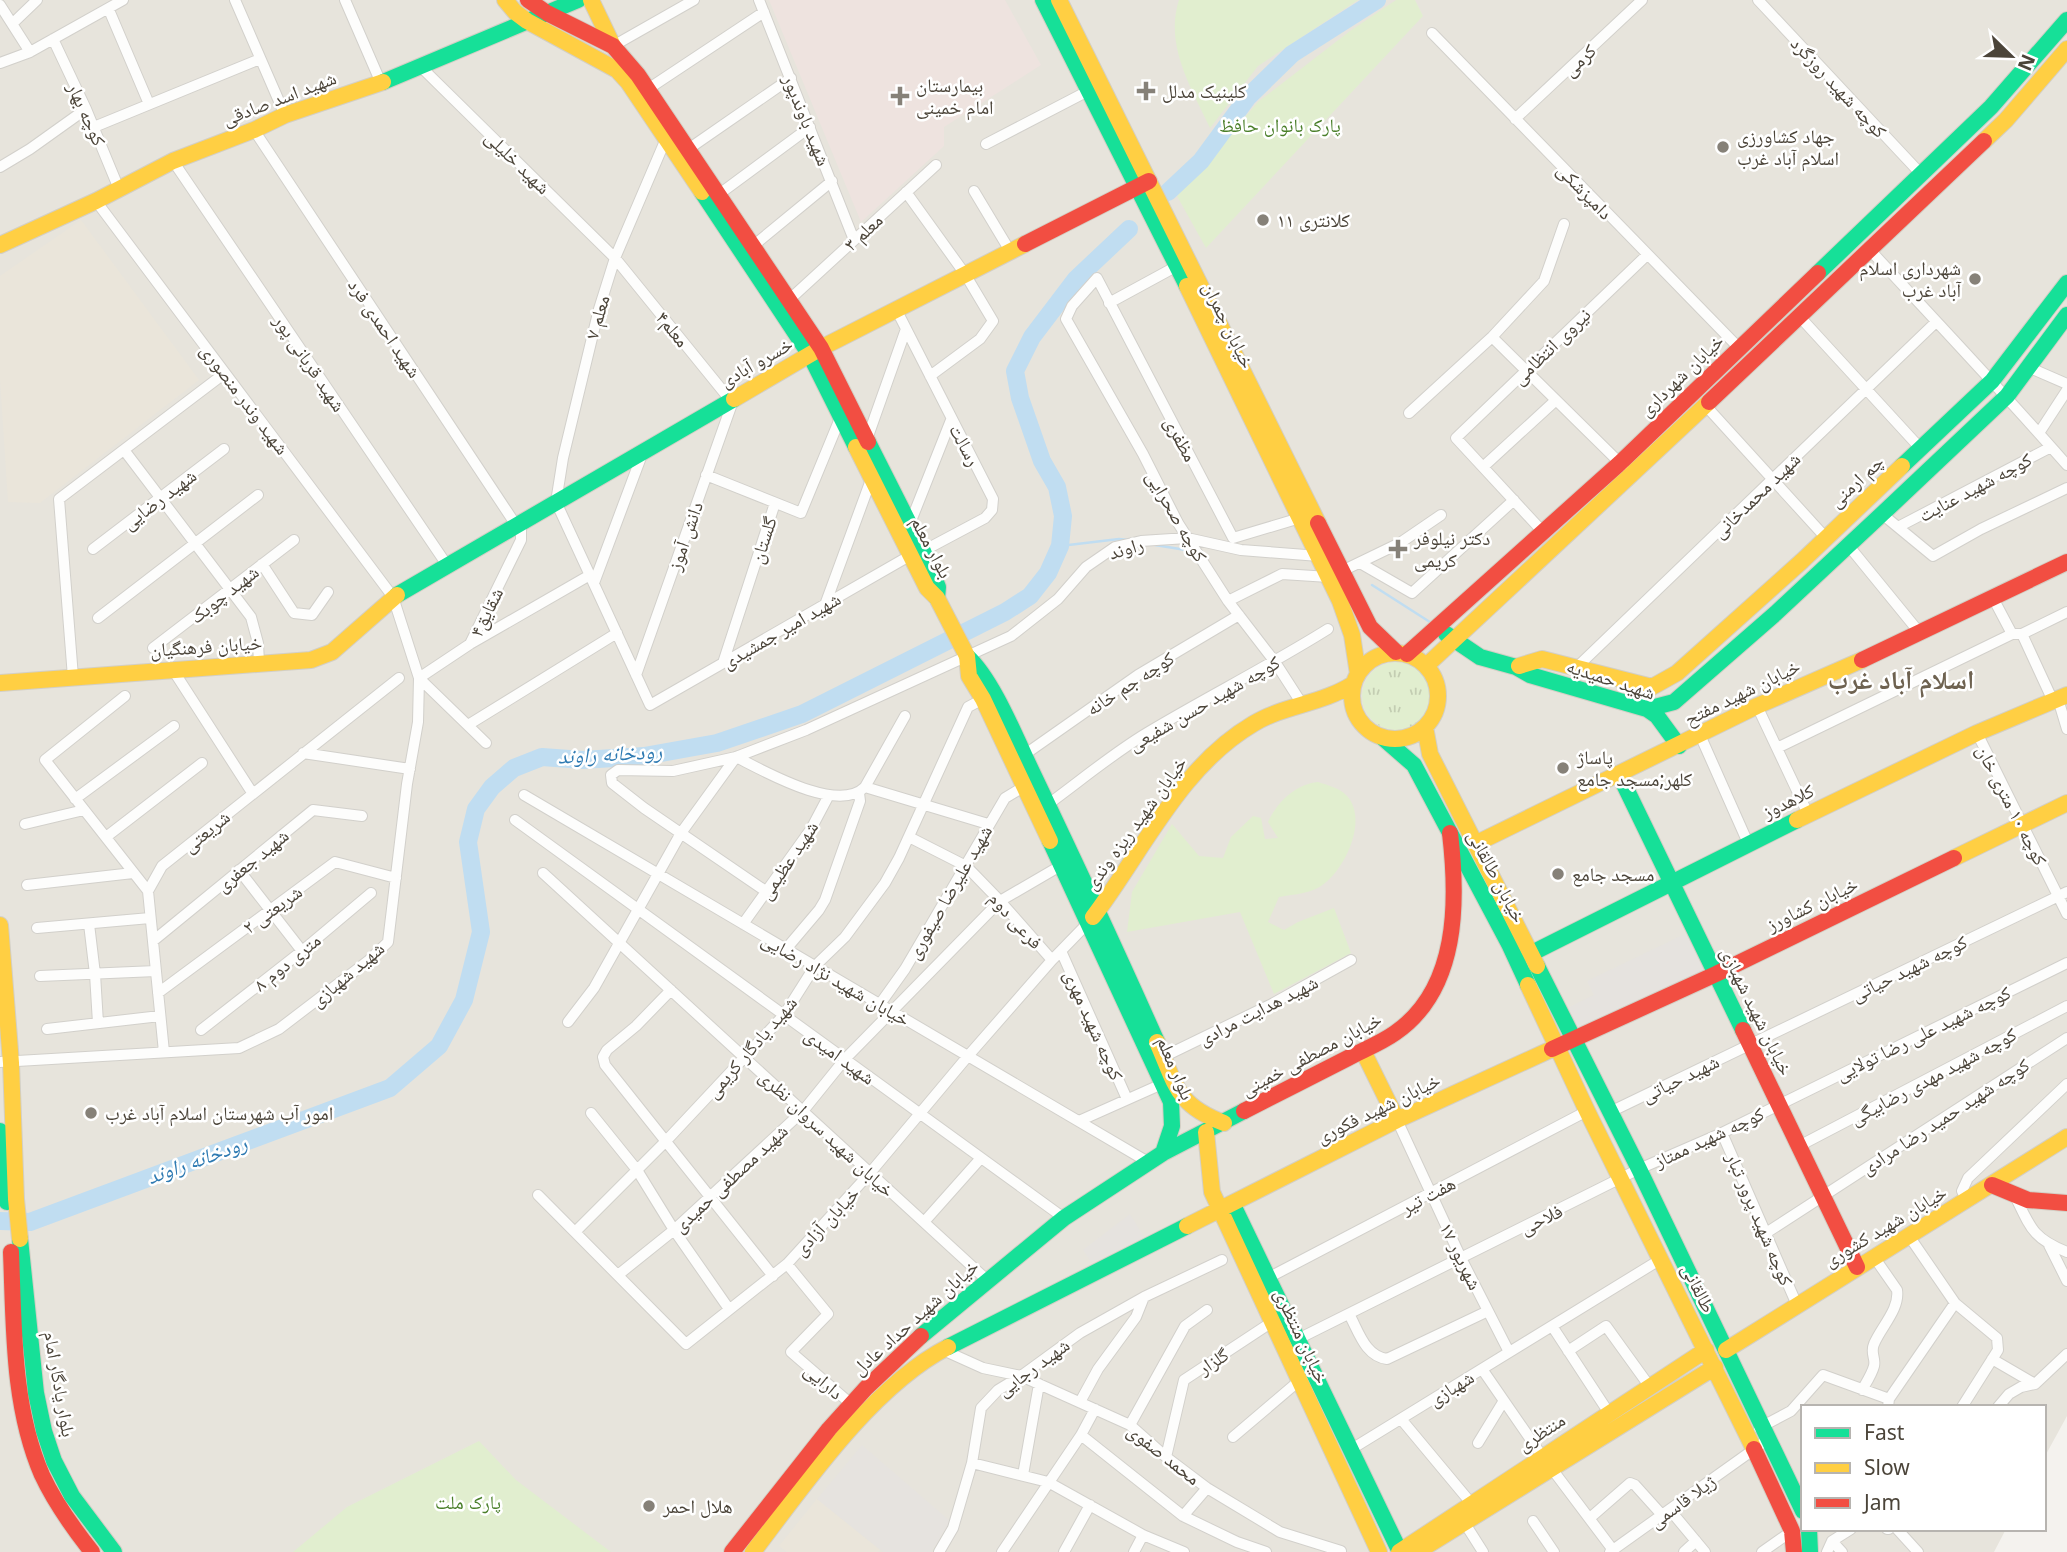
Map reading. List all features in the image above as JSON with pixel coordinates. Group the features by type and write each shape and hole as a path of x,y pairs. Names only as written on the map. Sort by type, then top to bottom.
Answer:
{"main road":[{"name":"بلوار معلم","path":"505,0 527,21 617,70 815,351 841,416 872,477 917,553"},
{"name":"بلوار معلم","path":"528,0 547,13 613,46 628,61 789,300 815,351 867,439 909,526 927,588 937,598 967,656 970,676 1025,786 1066,862 1098,910 1182,1098 1189,1107 1224,1123"},
{"name":"شهید اسد صادقی","path":"0,245 96,201 173,161 285,115 381,83 578,0"},
{"path":"591,0 613,46"},
{"name":"خیابان چمران","path":"1043,0 1088,91 1144,183 1177,266 1319,556 1336,574 1357,644 1356,679"},
{"name":"خیابان چمران","path":"1060,1 1144,183 1336,574 1370,627 1401,653"},
{"name":"خیابان شهرداری","path":"1401,653 1435,629 1620,463 1977,120 2067,20"},
{"name":"خیابان شهرداری","path":"1426,666 1706,406 1991,134 2067,49"},
{"path":"2007,88 2022,102"},
{"path":"1977,120 1991,134"},
{"name":"خسرو آبادی","path":"393,597 815,351 1144,183"},
{"name":"چم ارمنی","path":"1652,687 1677,673 1992,382 2067,283"},
{"path":"1652,687 1647,709 1674,702 1882,514 2007,396 2066,319"},
{"name":"خیابان شهید مفتح","path":"1475,844 1757,706 2067,562"},
{"name":"خیابان فرهنگیان","path":"0,683 311,660 332,652 393,597"},
{"name":"شهید حمیدیه","path":"1435,629 1455,637 1474,654 1519,666 1530,675 1647,709 1657,716 1679,746"},
{"path":"1401,653 1426,666 1437,686 1438,697 1432,719 1425,727 1405,738 1383,738 1372,733 1357,717 1351,695 1356,679 1374,658 1401,653"},
{"name":"بلوار معلم","path":"967,656 981,669 1047,805 1087,923 1171,1102 1173,1115 1169,1139 1163,1153"},
{"name":"شهید حمیدیه","path":"1519,666 1542,659 1652,687"},
{"name":"خیابان شهید ریزه وندی","path":"1087,923 1198,769 1223,746 1254,723 1302,704 1343,692 1356,679"},
{"name":"کلاهدوز","path":"1530,954 1748,843 1976,733 2059,698"},
{"name":"خیابان طالقانی","path":"1425,727 1430,754 1574,1038"},
{"name":"خیابان طالقانی","path":"1383,738 1413,765 1509,944 1556,1046"},
{"path":"1423,783 1431,772 1441,775"},
{"name":"خیابان شهید شهبازی","path":"1619,774 1857,1267"},
{"name":"خیابان کشاورز","path":"1574,1038 1716,974 2067,803"},
{"name":"خیابان مصطفی خمینی","path":"1163,1153 1396,1033 1423,1007 1437,983 1448,946 1455,904 1455,868 1450,833"},
{"path":"0,925 16,1247"},
{"name":"خیابان شهید فکوری","path":"1227,1208 1397,1120 1574,1038"},
{"name":"طالقانی","path":"1574,1038 1726,1350 1791,1531 1794,1552"},
{"name":"طالقانی","path":"1556,1046 1715,1367 1801,1508"},
{"path":"1363,1051 1397,1120"},
{"path":"0,1131 12,1199"},
{"name":"خیابان منتظری","path":"1206,1132 1209,1162 1207,1172 1212,1192 1227,1208 1262,1282 1298,1339 1400,1552"},
{"name":"خیابان شهید کشوری","path":"1726,1350 2067,1137"},
{"name":"خیابان شهید حداد عادل","path":"732,1552 851,1404 912,1343 1064,1218 1163,1153"},
{"path":"1992,1185 2016,1198 2037,1203 2067,1203"},
{"name":"خیابان شهید حداد عادل","path":"759,1550 841,1438 881,1396 924,1362 976,1332 1227,1208"},
{"name":"بلوار یادگار امام","path":"16,1247 6,1281 22,1395 35,1456 57,1504 92,1552"},
{"name":"بلوار یادگار امام","path":"16,1247 36,1393 44,1431 54,1461 72,1496 114,1552"},
{"name":"خیابان منتظری","path":"1262,1282 1272,1322 1379,1552"},
{"path":"956,1306 951,1319 955,1328 960,1332 976,1332"},
{"path":"912,1343 928,1345 930,1349 924,1362"},
{"name":"منتظری","path":"1417,1552 1547,1463 1609,1413 1706,1350"},
{"name":"منتظری","path":"1400,1552 1471,1503 1715,1367"},
{"path":"1809,1531 1810,1552"}],"street":[{"path":"12,24 37,0"},
{"path":"0,63 30,52 123,0"},
{"path":"235,0 285,115"},
{"path":"345,0 381,83"},
{"path":"613,46 694,0"},
{"name":"شهید باوندپور","path":"759,0 854,240"},
{"name":"کرمی","path":"1515,119 1642,0"},
{"name":"کوچه شهید روزگرد","path":"1758,0 1920,173"},
{"path":"0,5 30,52"},
{"path":"109,10 149,104"},
{"path":"648,89 764,12"},
{"name":"دامپزشکی","path":"1432,33 1740,348"},
{"name":"کوچه بهار","path":"53,40 94,127 119,189"},
{"path":"94,127 260,59"},
{"name":"شهید خلیلی","path":"420,66 615,258"},
{"path":"687,150 791,78"},
{"path":"986,144 1088,91"},
{"path":"0,167 86,109"},
{"path":"718,195 810,127"},
{"name":"شهید احمدی فرد","path":"254,130 518,524"},
{"name":"معلم ۷","path":"556,502 563,458 586,359 615,258 665,141"},
{"name":"شهید قربانی پور","path":"173,161 447,565"},
{"name":"معلم ۳","path":"789,300 936,165"},
{"path":"753,246 832,181"},
{"path":"974,191 1010,251"},
{"path":"906,192 965,274 993,321 980,339 930,376"},
{"name":"شهید وندر منصوری","path":"96,201 393,597"},
{"path":"1409,413 1492,337 1544,281 1564,224"},
{"path":"1870,250 2007,396 2067,465"},
{"name":"نیروی انتظامی","path":"1483,467 1456,438 1647,255"},
{"name":"معلم۴","path":"615,258 732,400"},
{"path":"1109,303 1177,266"},
{"name":"مظفری","path":"1066,319 1072,306 1097,278 1233,538 1300,518"},
{"name":"رسالت","path":"896,309 993,499 992,510 985,518 917,553"},
{"path":"1800,317 1921,449"},
{"name":"کوچه صحرایی","path":"1066,319 1187,538 1228,601 1275,662 1302,704"},
{"name":"شهید محمدخانی","path":"1576,667 1936,322"},
{"path":"867,439 906,329"},
{"path":"1492,337 1632,475"},
{"path":"2028,367 2067,384"},
{"path":"73,677 59,499 225,373"},
{"path":"2039,433 2067,390"},
{"name":"دانش آموز","path":"636,675 732,400"},
{"path":"1543,532 1483,467 1555,401"},
{"path":"1706,406 1826,538"},
{"name":"گلستان","path":"723,663 775,503 801,513 841,416"},
{"path":"909,526 951,419"},
{"name":"کوچه شهید عنایت","path":"1898,527 2051,447"},
{"name":"شهید رضایی","path":"93,550 224,449"},
{"path":"124,450 251,617 258,643 259,663"},
{"path":"470,643 592,579 643,452"},
{"path":"706,475 775,503"},
{"path":"825,605 872,477"},
{"path":"1882,514 1933,556 1981,529 2067,488"},
{"path":"98,618 258,495"},
{"path":"1360,563 1412,593 1514,500"},
{"path":"556,502 636,675"},
{"path":"1228,601 1282,574 1336,574 1400,543 1441,515"},
{"name":"شقایق۴","path":"419,678 470,643 521,540 518,524"},
{"name":"راوند","path":"681,833 612,783 611,775 618,770 673,771 736,757 806,730 1011,636 1058,599 1086,567 1115,547 1141,541 1187,538 1241,550 1319,556"},
{"name":"شهید چوبک","path":"153,648 294,540"},
{"path":"1848,545 1919,632"},
{"name":"شهید امیر جمشیدی","path":"636,675 650,705 917,553"},
{"path":"262,564 294,613 312,615 328,592"},
{"name":"شهید شهبازی","path":"6,1062 239,1048 279,1029 368,961 388,942 418,722 419,678 393,597"},
{"path":"1993,598 2059,698 2067,729"},
{"path":"1777,748 2067,612"},
{"name":"کوچه جم خانه","path":"1024,755 1138,675 1238,615"},
{"name":"کوچه شهید حسن شفیعی","path":"1047,805 1144,735 1275,662 1328,629"},
{"path":"468,725 617,633"},
{"path":"173,670 253,793"},
{"name":"شریعتی","path":"148,891 162,866 399,678"},
{"path":"419,678 486,743"},
{"path":"125,696 45,760 148,891 164,1052"},
{"name":"شهید یادگار کریمی","path":"575,1232 745,1058 784,1015 815,966 845,937 885,883 968,707 983,699"},
{"path":"1757,706 1808,814"},
{"path":"786,949 820,910 862,790 905,716"},
{"path":"75,799 174,726"},
{"name":"کوچه ۱۰ متری خان","path":"1976,733 2022,824 2063,894 2067,914"},
{"path":"1700,736 1748,843"},
{"path":"303,753 410,769"},
{"path":"568,1022 594,988 681,833 736,757 793,785 844,796 862,790 988,824"},
{"path":"106,837 202,763"},
{"name":"شهید علیرضا صیفوری","path":"880,1004 905,970 1005,798 1025,786"},
{"name":"شهید عظیمی","path":"743,924 811,828 829,794"},
{"name":"خیابان شهید نژاد رضایی","path":"524,795 1148,1162"},
{"path":"25,824 84,810"},
{"name":"شهید جعفری","path":"153,941 313,810 362,816"},
{"name":"شهید امیدی","path":"515,820 1064,1218"},
{"path":"681,833 767,892"},
{"name":"فرعی دوم","path":"909,837 965,866 1052,960"},
{"name":"شریعتی ۲","path":"158,993 335,862 396,878"},
{"name":"شهید مصطفی حمیدی","path":"618,1275 674,1230 803,1111 845,1059 1000,901 1066,862"},
{"path":"239,870 302,951"},
{"path":"27,885 133,873"},
{"name":"خیابان شهید سروان نظری","path":"543,873 987,1280"},
{"name":"۸ متری دوم","path":"201,1030 371,893"},
{"name":"کوچه شهید حیاتی","path":"1750,1045 2063,894"},
{"path":"37,928 150,918"},
{"name":"خیابان آزادی","path":"538,1195 686,1344 787,1264 870,1173 968,1056 1087,923"},
{"path":"89,924 98,1023"},
{"name":"کوچه شهید مهری","path":"1061,951 1127,1099"},
{"name":"شهید هدایت مرادی","path":"1163,1057 1351,960"},
{"name":"کوچه شهید علی رضا تولایی","path":"1779,1104 2067,963"},
{"path":"40,976 156,971"},
{"path":"671,990 636,1026 607,1050 605,1065 773,1276"},
{"name":"کوچه شهید مهدی رضابیگی","path":"1799,1146 2067,1006"},
{"path":"47,1029 160,1016"},
{"name":"کوچه شهید حمید رضا مرادی","path":"1766,1233 2067,1038"},
{"name":"شهید حیاتی","path":"1610,1112 1750,1045"},
{"path":"1079,1121 1162,1084"},
{"path":"1967,1201 1962,1191 1968,1178 2067,1084"},
{"name":"کوچه شهید ممتاز","path":"1621,1179 1723,1133 1779,1104"},
{"name":"هفت تیر","path":"1262,1282 1587,1111"},
{"path":"591,1113 637,1170 674,1230 729,1309"},
{"name":"۱۷ شهریور","path":"1397,1120 1461,1258 1509,1352"},
{"name":"کوچه شهید پرور تبار","path":"1723,1133 1797,1305"},
{"path":"924,1222 981,1158"},
{"name":"فلاحی","path":"1298,1339 1621,1179"},
{"path":"2016,1198 2031,1230 2049,1245 2067,1252"},
{"path":"1909,1236 1955,1303 1997,1338 1998,1350 1963,1405"},
{"path":"2049,1245 2067,1281"},
{"path":"1874,1257 1898,1290 1898,1294 1891,1314 1874,1345 1874,1366 1862,1391 1889,1403 1955,1303"},
{"name":"شهبازی","path":"1350,1450 1661,1259"},
{"name":"شهید رجایی","path":"939,1552 953,1528 972,1463 981,1408 998,1390 1080,1333 1144,1297 1222,1260"},
{"name":"دارایی","path":"787,1264 828,1314 791,1352 851,1404"},
{"path":"1080,1402 1098,1369 1136,1317 1144,1297"},
{"path":"1130,1425 1185,1326 1207,1310"},
{"path":"1349,1314 1370,1352 1377,1358 1387,1359 1488,1311"},
{"name":"گلزار","path":"1166,1457 1184,1380 1272,1322"},
{"path":"1552,1326 1609,1413"},
{"path":"1568,1351 1606,1326 1650,1387"},
{"name":"محمد صفوی","path":"943,1350 983,1368 1021,1376 1130,1425 1207,1488 1280,1532 1341,1550"},
{"path":"2000,1405 2009,1394 2021,1387 2035,1384 2065,1358"},
{"path":"1992,1359 2035,1384"},
{"path":"1482,1369 1547,1463 1591,1517 1612,1551"},
{"name":"ژیلا قاسمی","path":"1612,1551 1666,1513 1791,1411 1823,1375 1862,1391"},
{"path":"1233,1437 1300,1380"},
{"path":"1023,1475 1039,1384"},
{"path":"1478,1443 1503,1402"},
{"path":"1002,1552 1081,1435 1095,1409"},
{"path":"1401,1419 1471,1503"},
{"path":"1081,1435 1183,1517 1266,1552"},
{"path":"972,1463 1048,1482 1143,1535 1184,1552"},
{"path":"1591,1517 1630,1483 1666,1513 1705,1552"},
{"path":"1183,1517 1207,1488"},
{"path":"1064,1552 1090,1506"},
{"path":"1533,1521 1554,1552"},
{"path":"1464,1522 1483,1552"},
{"path":"1762,1552 1791,1531"},
{"path":"1842,1552 1829,1547 1849,1531"},
{"path":"1899,1531 1918,1552"},
{"path":"1134,1552 1143,1535"},
{"path":"1684,1552 1696,1541"}],"shaded area":[{"path":"0,0 2067,0 2067,1416 2046,1454 2046,1405 1801,1405 1801,1531 2005,1531 1994,1552 0,1552"},
{"name":"بیمارستان امام خمینی","path":"769,0 1005,0 1041,65 944,127 944,146 861,222"},
{"path":"81,220 199,380 40,503 8,502 0,379 0,276"},
{"path":"1687,933 1705,970 1578,1032 1567,1008 1594,995 1587,981"},
{"path":"1130,1214 1144,1237 1092,1263 1083,1250"},
{"path":"862,1445 950,1521 931,1552 883,1552 817,1499"},
{"path":"817,1499 880,1550 787,1552 779,1546"}],"green space":[{"path":"1179,0 1358,0 1258,66 1210,128 1188,82 1177,50 1175,17"},
{"name":"پارک بانوان حافظ","path":"1396,0 1415,0 1423,16 1206,248 1177,196 1258,102 1350,31"},
{"path":"1396,662 1409,665 1420,672 1427,683 1430,696 1427,709 1420,720 1409,727 1396,730 1383,727 1372,720 1365,709 1362,696 1365,683 1372,672 1383,665"},
{"path":"1318,782 1341,791 1353,806 1355,829 1352,842 1333,876 1315,889 1279,897 1268,922 1284,930 1334,908 1351,953 1274,994 1240,912 1127,932 1132,892 1172,824 1199,856 1223,858 1231,837 1253,816 1261,818 1265,839 1278,838 1268,822 1277,808 1295,790"},
{"name":"پارک ملت","path":"479,1441 516,1480 611,1552 293,1552 347,1507"}],"waterway":[{"path":"1168,192 1201,161 1248,97 1292,54 1377,0"},
{"name":"رودخانه راوند","path":"0,1221 30,1222 390,1088 439,1046 464,1000 481,932 468,842 476,809 492,787 514,768 542,757 583,760 644,756 717,743 802,714 1005,612 1030,596 1048,573 1060,546 1063,516 1057,487 1042,461 1020,398 1015,371 1032,337 1076,279 1129,229"},
{"path":"1060,546 1128,540"},
{"path":"1155,545 1186,550"},
{"path":"1372,585 1433,624"}],"traffic: fast":[{"path":"383,82 578,0"},
{"path":"1043,0 1187,286"},
{"path":"1818,273 1991,107 2067,20"},
{"path":"702,192 810,355 856,447"},
{"path":"1902,466 1992,381 2067,283"},
{"path":"1647,709 1674,702 1776,613 1882,514 2007,396 2067,315"},
{"path":"397,595 734,399"},
{"path":"868,442 923,551 938,587 937,598"},
{"path":"1446,634 1480,657 1516,667 1530,675 1647,709 1657,716 1679,746"},
{"path":"967,656 986,680 1004,712 1157,1042"},
{"path":"1383,738 1414,765 1528,985"},
{"path":"1619,774 1743,1030"},
{"path":"1530,954 1797,820"},
{"path":"1050,841 1171,1102 1172,1126 1163,1153"},
{"path":"1537,966 1639,1169 1801,1507"},
{"path":"921,1336 1064,1218 1163,1153 1244,1111"},
{"path":"0,1131 7,1202"},
{"path":"1233,1205 1400,1552"},
{"path":"948,1347 1187,1226"},
{"path":"20,1239 36,1393 44,1431 54,1461 72,1496 114,1552"},
{"path":"1809,1531 1810,1552"}],"traffic: slow":[{"path":"505,0 527,21 617,70 628,82 702,192"},
{"path":"591,0 613,46"},
{"path":"1059,0 1318,523"},
{"path":"1984,141 2006,120 2067,49"},
{"path":"0,245 96,201 173,161 285,115 383,82"},
{"path":"734,399 821,348 1025,244"},
{"path":"1187,286 1340,601 1352,635 1358,674"},
{"path":"1426,666 1709,402"},
{"path":"856,447 927,588 937,598 967,656 969,676 983,699 1050,841"},
{"path":"1652,687 1677,673 1802,561 1902,466"},
{"path":"0,683 311,660 332,652 397,595"},
{"path":"1395,653 1412,656 1426,665 1435,679 1438,696 1435,713 1426,727 1412,736 1395,739 1378,736 1364,727 1355,713 1352,696 1355,679 1364,665 1378,656 1395,653"},
{"path":"1519,666 1542,659 1652,687"},
{"path":"1475,844 1757,706 1862,660"},
{"path":"1093,917 1183,787 1227,742 1265,718 1329,696 1353,684"},
{"path":"1797,820 1977,733 2067,695"},
{"path":"1425,727 1430,754 1537,966"},
{"path":"1954,858 2067,803"},
{"path":"0,925 11,1063 20,1239"},
{"path":"1528,985 1587,1111 1754,1449"},
{"path":"1157,1042 1174,1082 1187,1101 1196,1109 1224,1123"},
{"path":"1187,1226 1397,1120 1552,1049"},
{"path":"1363,1051 1397,1120"},
{"path":"1206,1132 1212,1192 1379,1552"},
{"path":"1726,1350 2067,1137"},
{"path":"753,1552 817,1468 866,1411 920,1364 948,1347"},
{"path":"1399,1552 1706,1350"},
{"path":"1417,1552 1715,1367"}],"traffic: jam":[{"path":"528,0 547,13 613,46 638,75 821,348 868,442"},
{"path":"1709,402 1984,141"},
{"path":"1025,244 1149,181"},
{"path":"1407,654 1620,463 1818,273"},
{"path":"1318,523 1370,627 1396,652"},
{"path":"1862,660 2067,562"},
{"path":"1244,1111 1384,1040 1416,1015 1432,993 1450,942 1454,887 1450,833"},
{"path":"1552,1049 1716,974 1954,858"},
{"path":"1743,1030 1857,1267"},
{"path":"1992,1185 2028,1200 2067,1203"},
{"path":"11,1252 16,1365 32,1449 53,1495 92,1552"},
{"path":"732,1552 829,1429 866,1388 921,1336"},
{"path":"1754,1449 1792,1531 1794,1552"}],"place":[{"name":"کلینیک مدلل","path":"1146,91"},
{"name":"بیمارستان امام خمینی","path":"900,96"},
{"name":"جهاد کشاورزی اسلام آباد غرب","path":"1723,147"},
{"name":"کلانتری ۱۱","path":"1263,220"},
{"name":"شهرداری اسلام آباد غرب","path":"1975,279"},
{"name":"دکتر نیلوفر کریمی","path":"1398,549"},
{"name":"پاساژ کلهر;مسجد جامع","path":"1563,768"},
{"name":"مسجد جامع","path":"1558,874"},
{"name":"امور آب شهرستان اسلام آباد غرب","path":"91,1113"},
{"name":"هلال احمر","path":"649,1506"}],"district":[{"name":"اسلام آباد غرب","path":"1901,680"}]}
